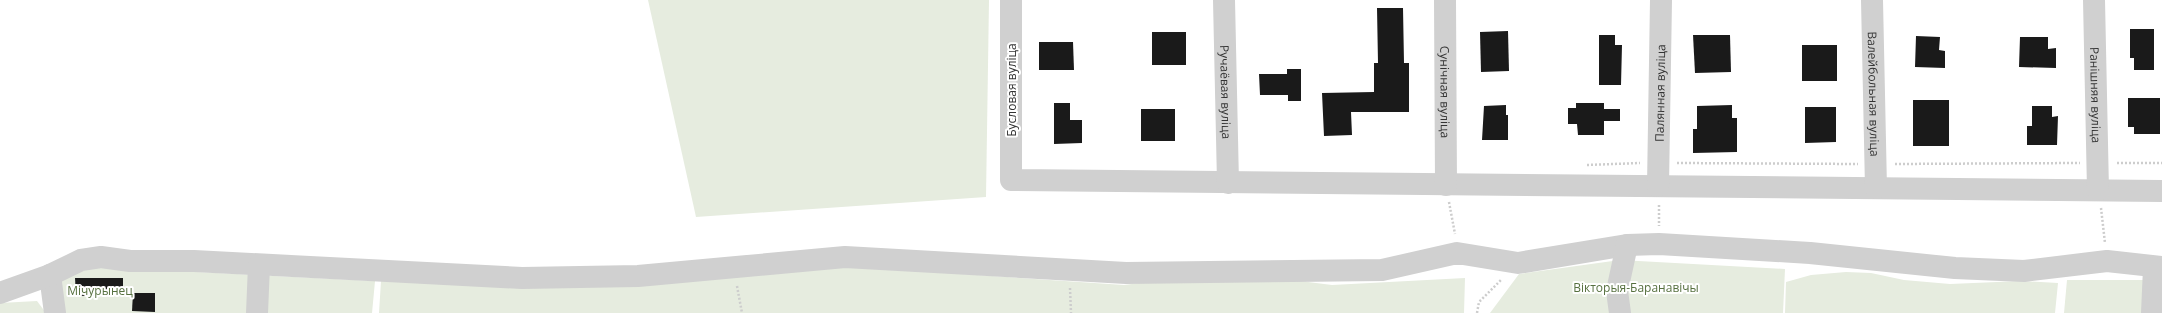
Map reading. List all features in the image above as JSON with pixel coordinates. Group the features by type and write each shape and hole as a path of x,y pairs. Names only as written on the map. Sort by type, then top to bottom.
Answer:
{"street":[{"name":"Бусловая вуліца","path":"1011,0 1011,180 1228,183"},
{"name":"Ручаёвая вуліца","path":"1224,0 1228,183"},
{"name":"Сунічная вуліца","path":"1445,0 1446,185"},
{"name":"Палянная вуліца","path":"1658,186 1661,0"},
{"name":"Валейбольная вуліца","path":"1872,0 1876,188"},
{"name":"Ранішняя вуліца","path":"2094,0 2098,190"},
{"path":"1228,183 2162,191"},
{"path":"0,293 50,275 81,260 101,257 130,261 194,261 522,278 638,276 732,266 845,257 1126,273 1382,270 1458,253 1518,264 1627,245 1659,244 1810,253 1955,268 2024,271 2107,261 2158,268 2152,313"},
{"path":"1620,313 1617,291 1627,245"},
{"path":"257,313 259,264"},
{"path":"50,275 55,313"}],"path":[{"path":"1580,165 1659,163 2162,163"},
{"path":"1446,185 1458,253"},
{"path":"1658,186 1659,244"},
{"path":"2098,190 2107,261"},
{"path":"1477,313 1479,302 1518,264"},
{"path":"732,266 742,313"},
{"path":"1070,270 1071,313"}],"green space":[{"path":"648,0 989,0 986,197 696,217"},
{"name":"Вікторыя-Баранавічы","path":"1620,260 1785,269 1783,313 1490,313 1519,274"},
{"name":"Мічурынец","path":"78,266 375,281 372,313 60,313 56,277"},
{"path":"845,266 1124,285 1227,272 1332,285 1465,278 1464,313 379,313 381,281"},
{"path":"1846,272 1871,273 1904,280 1950,284 2021,281 2058,283 2055,313 1785,313 1786,282 1811,275"},
{"path":"2067,280 2162,280 2162,313 2064,313"},
{"path":"37,301 46,313 0,313 0,303"}],"building":[{"path":"1377,8 1403,8 1404,63 1409,63 1409,112 1351,112 1352,135 1324,136 1322,93 1374,92 1374,63 1378,63"},
{"path":"2130,29 2154,29 2154,70 2134,70 2134,58 2130,58"},
{"path":"1508,31 1509,71 1481,72 1480,32"},
{"path":"1152,32 1186,32 1186,65 1152,65"},
{"path":"1599,35 1615,35 1615,45 1622,45 1621,85 1599,85"},
{"path":"1693,35 1730,35 1731,72 1695,73"},
{"path":"1916,36 1940,37 1939,50 1945,51 1945,68 1915,67"},
{"path":"2020,37 2048,37 2048,49 2056,48 2056,68 2019,67"},
{"path":"1039,42 1073,42 1074,70 1039,70"},
{"path":"1802,45 1837,45 1837,81 1802,81"},
{"path":"1287,69 1301,69 1301,101 1288,101 1288,95 1260,95 1259,74 1287,74"},
{"path":"2128,98 2160,98 2160,134 2134,134 2134,127 2128,127"},
{"path":"1913,100 1949,100 1949,146 1913,146"},
{"path":"1054,103 1070,103 1070,120 1082,120 1082,143 1054,144"},
{"path":"1576,103 1604,103 1604,109 1620,109 1620,121 1604,121 1604,135 1578,135 1577,124 1568,124 1568,108 1576,108"},
{"path":"1506,105 1506,115 1508,115 1508,140 1482,140 1484,106"},
{"path":"1732,105 1732,118 1737,118 1737,152 1693,153 1693,129 1697,129 1697,106"},
{"path":"2032,106 2052,106 2052,117 2058,116 2057,145 2027,145 2027,126 2032,126"},
{"path":"1805,107 1836,107 1836,142 1805,143"},
{"path":"1141,109 1175,109 1175,141 1141,141"},
{"path":"75,278 123,278 123,295 76,296"},
{"path":"133,293 155,293 155,312 132,311"}]}
